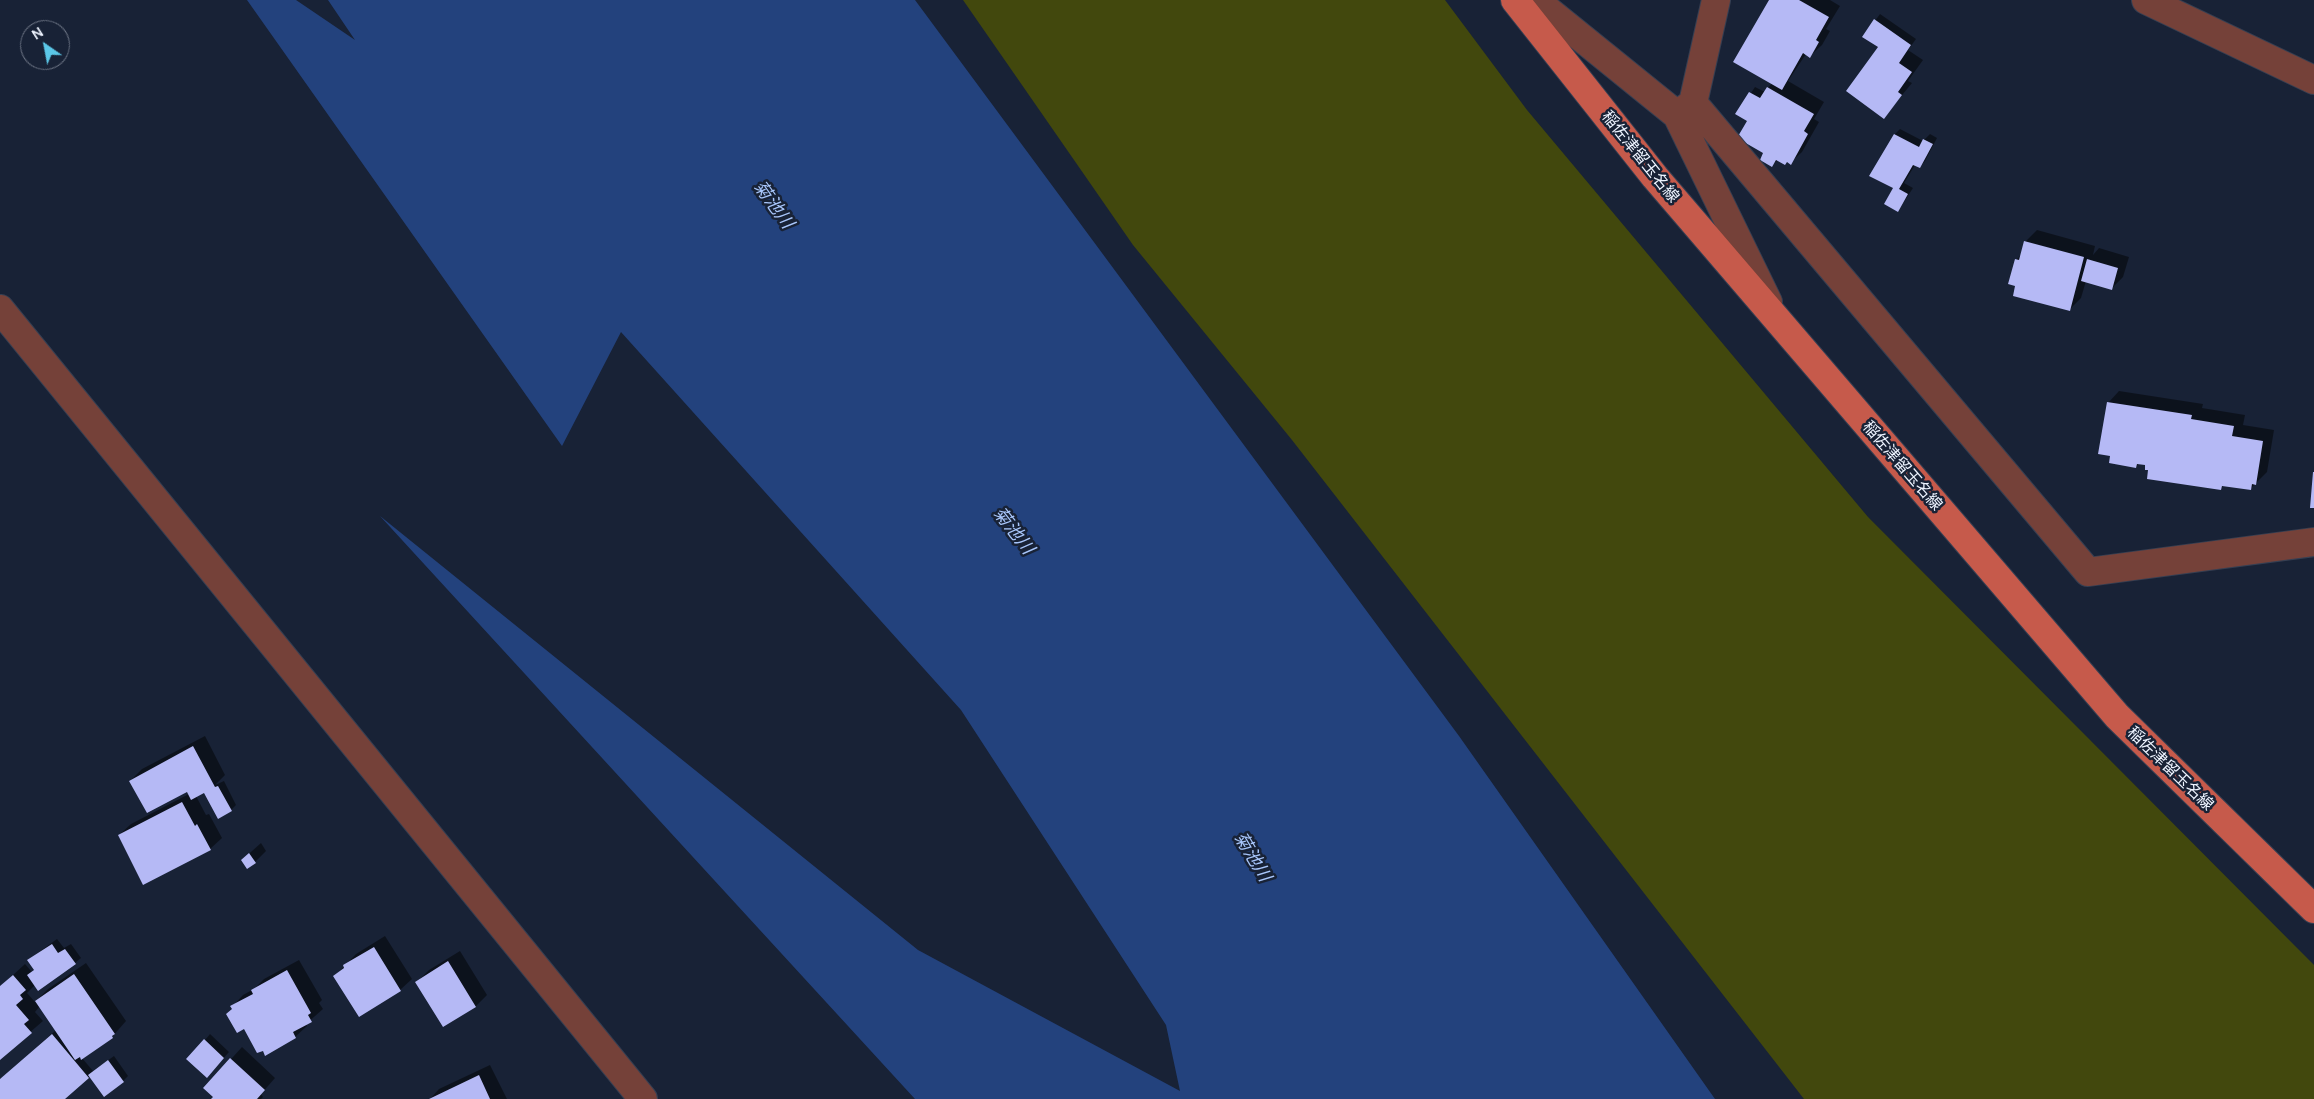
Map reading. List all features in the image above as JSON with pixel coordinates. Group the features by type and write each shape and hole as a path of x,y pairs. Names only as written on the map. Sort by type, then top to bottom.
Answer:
{"main road":[{"name":"稲佐津留玉名線","path":"1515,0 1655,177 2117,716 2314,909"}],"street":[{"path":"1535,0 1685,109 2088,572 2314,542"},
{"path":"1716,0 1685,109 1777,320"},
{"path":"2146,0 2314,80"},
{"path":"0,309 643,1099"}],"green space":[{"path":"963,0 1445,0 1527,110 1868,517 2314,965 2314,1099 1804,1099 1292,440 1133,245"}],"water":[{"name":"菊池川","path":"247,0 296,0 355,40 328,0 915,0 1459,736 1715,1099 915,1099 380,516 918,950 1180,1091 1166,1025 961,710 621,332 562,446"}],"building":[{"path":"1769,0 1799,0 1829,17 1816,40 1819,42 1810,58 1803,53 1782,90 1733,62"},
{"path":"1874,19 1911,45 1899,63 1912,72 1898,92 1902,95 1884,119 1846,91 1878,47 1862,37"},
{"path":"1767,87 1814,114 1804,131 1808,134 1791,165 1787,162 1785,165 1776,160 1772,167 1760,160 1763,153 1737,138 1747,121 1735,114 1749,92 1760,98"},
{"path":"1894,134 1919,147 1923,139 1933,144 1920,168 1913,165 1899,189 1908,194 1898,212 1884,204 1893,188 1869,176"},
{"path":"2024,241 2084,257 2070,311 2013,296 2015,286 2008,284 2015,259 2019,260"},
{"path":"2087,259 2118,268 2112,290 2081,281"},
{"path":"2107,402 2192,415 2191,419 2234,426 2232,436 2263,441 2256,485 2252,484 2251,490 2222,486 2221,490 2147,479 2148,470 2145,470 2145,465 2137,464 2136,468 2109,463 2110,456 2098,454"},
{"path":"2313,472 2314,508 2310,508"},
{"path":"193,746 215,787 218,786 232,811 218,819 204,793 191,800 187,792 147,813 129,781"},
{"path":"182,802 211,850 143,885 118,835"},
{"path":"249,853 256,863 247,869 241,860"},
{"path":"52,944 58,953 65,949 76,964 38,991 27,975 34,970 27,960"},
{"path":"374,947 401,991 359,1017 333,976 344,968 343,965"},
{"path":"448,961 476,1007 443,1027 415,982"},
{"path":"287,970 311,1013 308,1015 312,1022 293,1032 296,1038 265,1056 263,1051 257,1053 244,1029 237,1033 226,1014 232,1009 230,1006 253,994 251,990"},
{"path":"74,974 115,1034 112,1036 113,1038 81,1060 80,1057 75,1060 35,1001"},
{"path":"13,975 26,990 20,995 23,999 16,1005 29,1020 24,1024 32,1033 0,1060 0,986"},
{"path":"52,1034 89,1078 65,1099 0,1099 0,1079"},
{"path":"204,1039 224,1058 207,1078 186,1059"},
{"path":"230,1058 265,1090 257,1099 211,1099 213,1097 203,1088"},
{"path":"108,1060 124,1082 104,1097 88,1075"},
{"path":"479,1075 490,1099 429,1099"}]}
